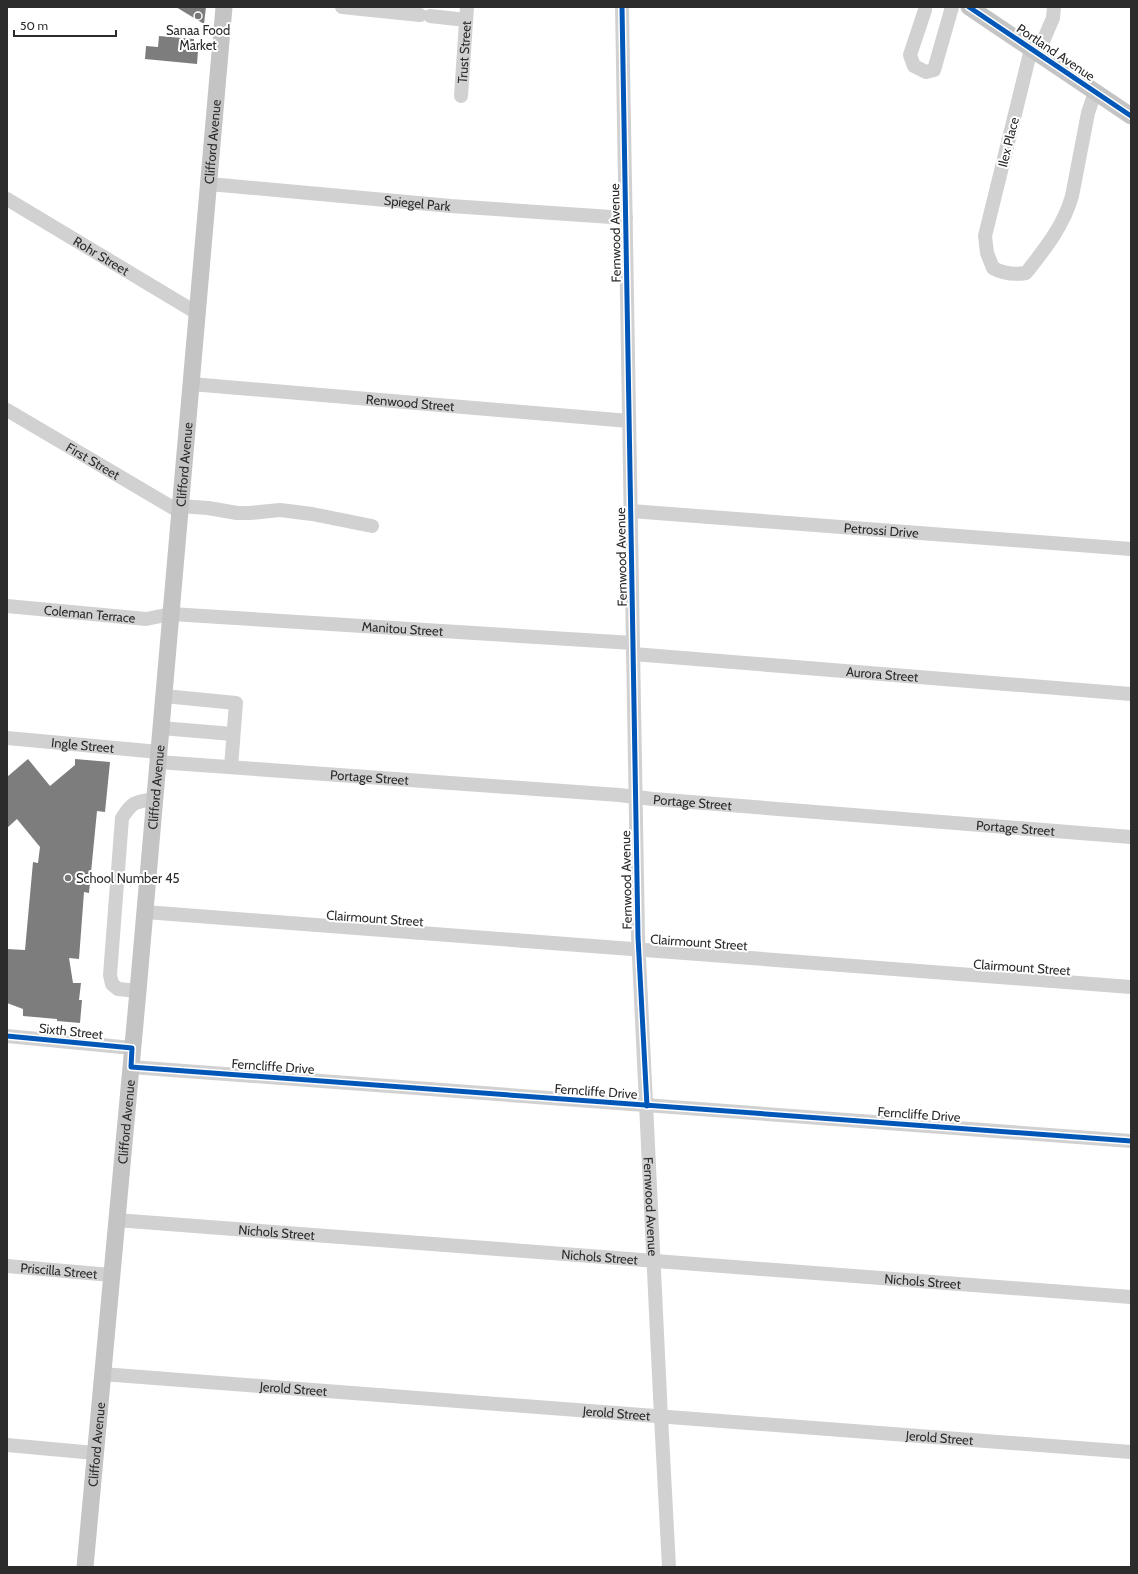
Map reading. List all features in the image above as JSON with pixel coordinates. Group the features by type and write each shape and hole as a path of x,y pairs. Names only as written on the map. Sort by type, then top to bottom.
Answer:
{"main road":[{"name":"Clifford Avenue","path":"85,1567 138,991 224,7"},
{"name":"Portland Avenue","path":"969,7 1131,116"}],"street":[{"path":"342,7 425,16 467,14"},
{"name":"Fernwood Avenue","path":"622,7 639,949 660,1417 669,1567"},
{"path":"923,8 910,55 914,66 926,72 934,70 952,7"},
{"name":"Ilex Place","path":"1054,7 1053,18 1034,51 985,236 987,253 993,268 1000,272 1015,275 1026,273 1060,226 1068,209 1088,113 1095,92"},
{"name":"Trust Street","path":"461,96 467,14"},
{"name":"Spiegel Park","path":"208,184 451,206 626,218"},
{"name":"Rohr Street","path":"7,199 197,313"},
{"name":"Renwood Street","path":"191,384 629,421"},
{"name":"First Street","path":"7,410 180,509"},
{"path":"180,509 208,508 237,513 280,510 312,514 372,526"},
{"name":"Petrossi Drive","path":"631,511 1131,549"},
{"name":"Coleman Terrace","path":"7,606 146,619 171,614"},
{"name":"Manitou Street","path":"171,614 633,649"},
{"name":"Aurora Street","path":"633,649 1131,694"},
{"path":"164,696 236,703 231,767"},
{"path":"161,728 233,734"},
{"name":"Ingle Street","path":"9,742 158,757"},
{"name":"Portage Street","path":"158,757 231,767 1131,836"},
{"path":"138,991 118,989 112,984 110,975 122,818 130,806 135,802 154,799"},
{"name":"Clairmount Street","path":"145,912 1131,986"},
{"name":"Sixth Street","path":"7,1036 132,1048"},
{"name":"Ferncliffe Drive","path":"131,1067 647,1106 1131,1140"},
{"name":"Nichols Street","path":"116,1220 1131,1297"},
{"name":"Priscilla Street","path":"7,1266 111,1275"},
{"name":"Jerold Street","path":"102,1374 1131,1452"},
{"path":"7,1445 95,1453"}],"building":[{"name":"Sanaa Food Market","path":"176,7 206,7 204,24"},
{"path":"159,36 194,39 193,51 198,51 197,64 145,59 146,46 158,47"},
{"path":"28,759 50,786 75,765 75,759 110,762 105,812 97,811 89,893 84,892 79,959 69,958 73,983 81,983 79,1000 82,1000 80,1023 23,1016 23,1009 7,1003 7,949 25,950 33,862 38,863 40,847 17,819 7,828 7,777"}],"cycle path":[{"path":"622,7 638,937 647,1106"},
{"path":"969,7 1131,116"},
{"path":"7,1036 132,1048 131,1067 1131,1141"}],"place":[{"name":"Sanaa Food Market","path":"198,16"},
{"name":"School Number 45","path":"68,878"}]}
